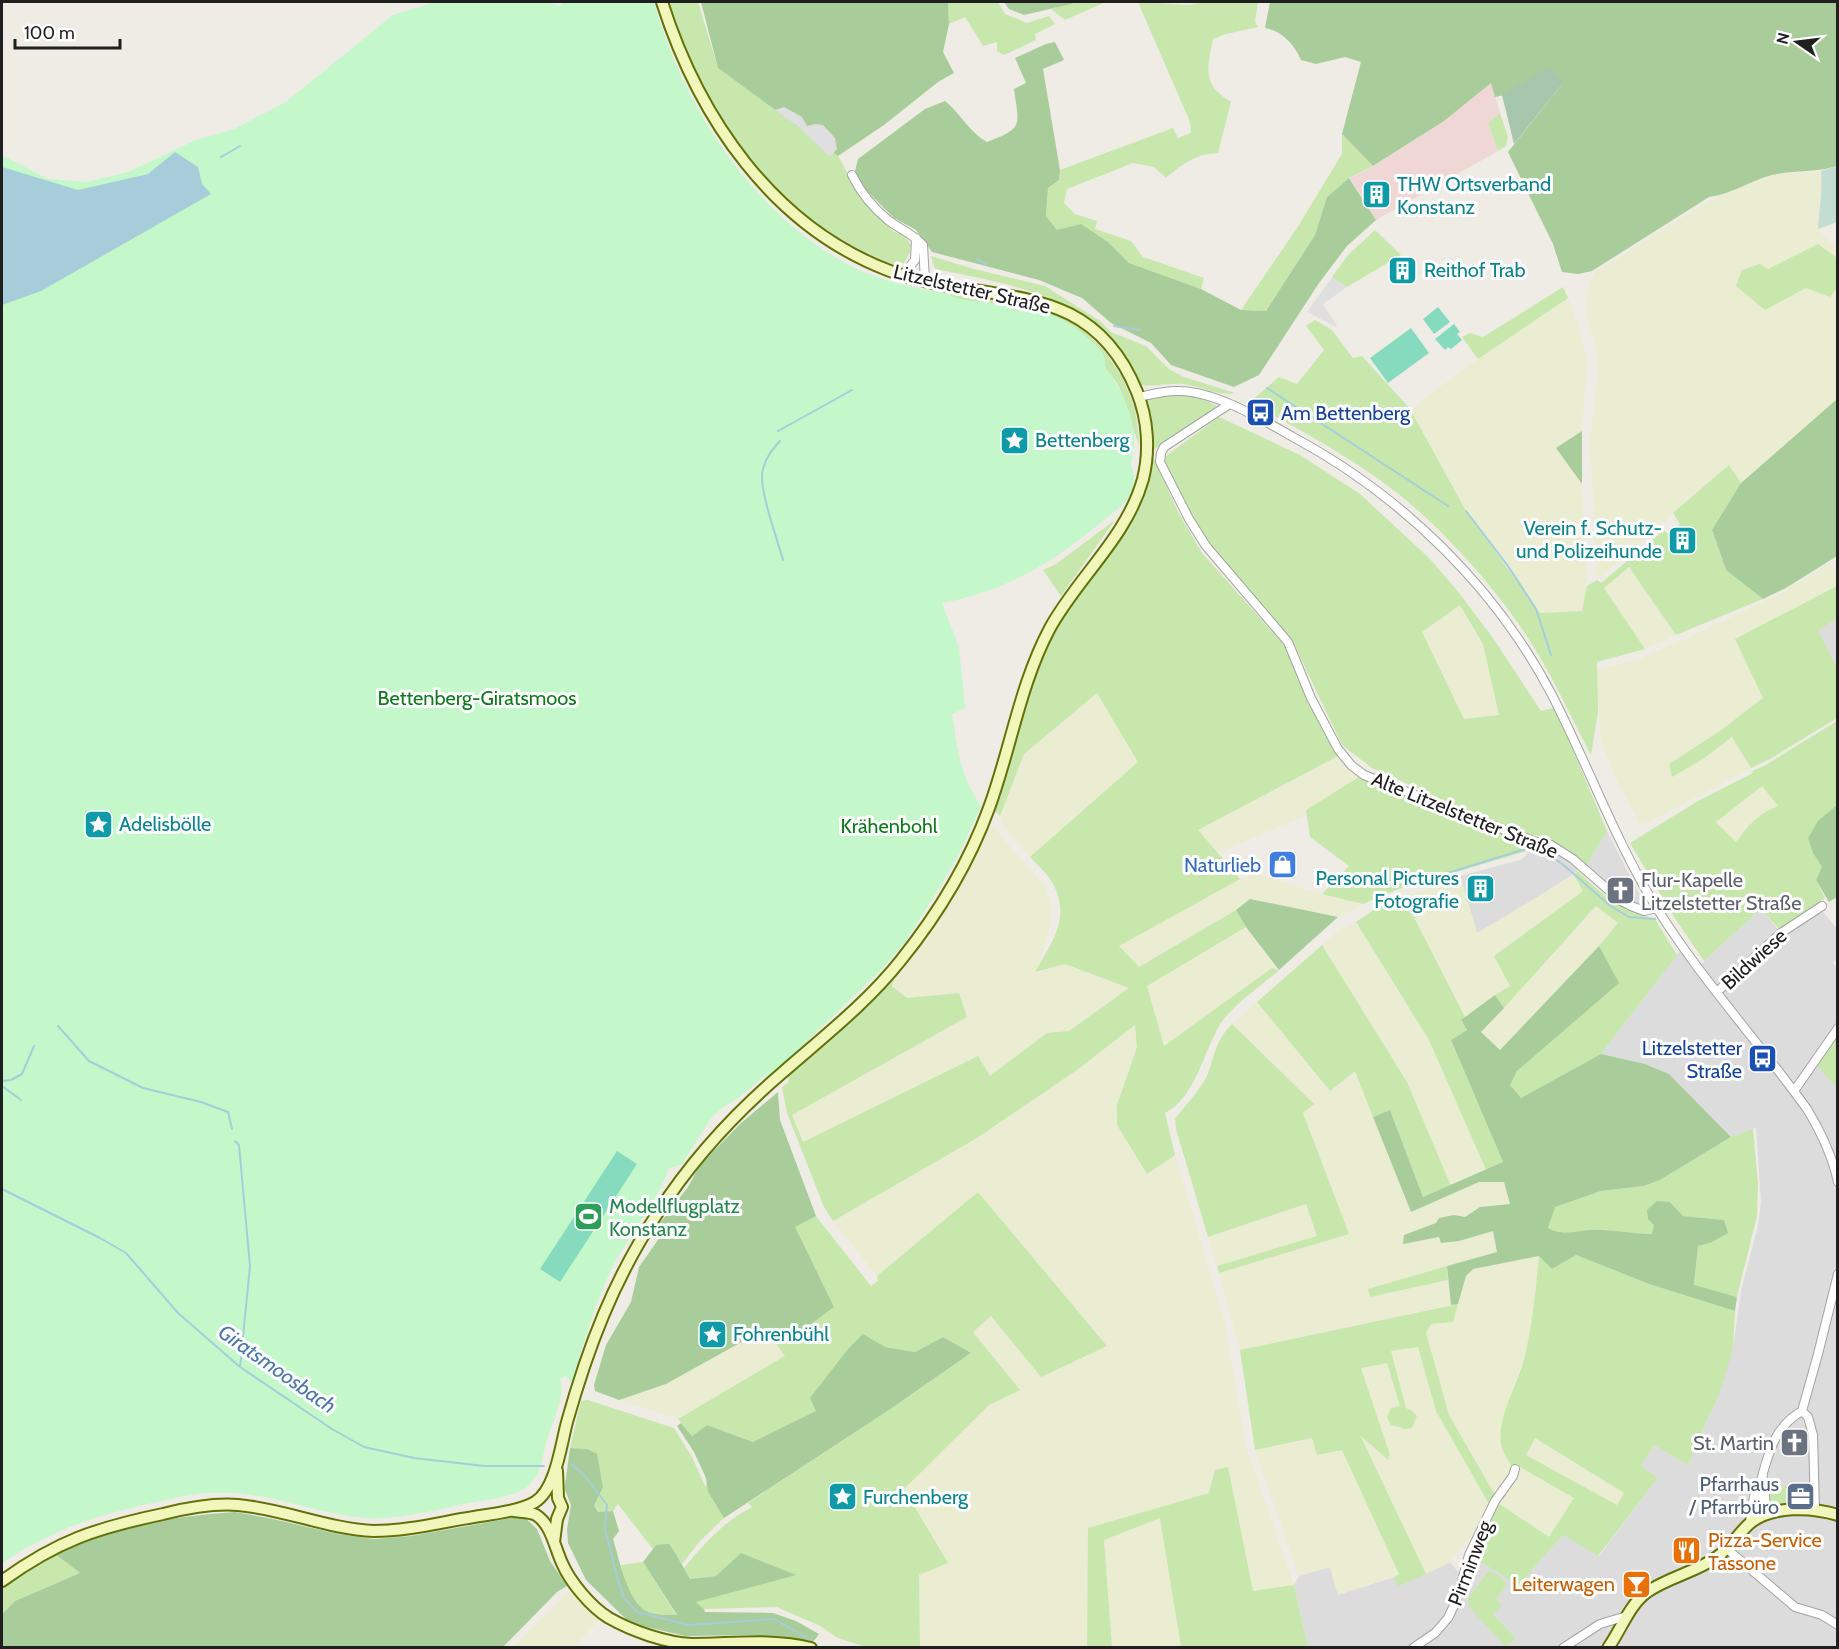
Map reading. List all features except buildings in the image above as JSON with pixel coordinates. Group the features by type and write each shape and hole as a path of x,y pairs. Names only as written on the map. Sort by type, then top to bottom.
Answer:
{"main road":[{"name":"Litzelstetter Straße","path":"557,1465 594,1333 611,1293 658,1212 686,1173 725,1127 780,1074 838,1025 895,968 927,926 962,868 989,808 1022,696 1048,631 1076,587 1109,544 1135,501 1144,476 1147,454 1146,423 1139,397 1118,356 1099,335 1070,314 1041,302 1021,297 925,281 858,258 801,222 773,196 750,170 706,106 686,64 662,2"},
{"path":"555,1542 557,1519 562,1507 558,1498 557,1465"},
{"path":"557,1465 534,1509 555,1542 562,1565 591,1602 606,1616 627,1628 689,1644 760,1641 793,1643 811,1647"},
{"path":"2,1581 34,1558 75,1537 96,1529 191,1508 237,1505 370,1531 409,1529 510,1510 551,1495 558,1498"},
{"path":"510,1510 549,1522 557,1519"},
{"path":"1608,1647 1635,1603 1647,1592 1707,1564 1727,1548 1750,1523 1765,1515 1815,1510 1838,1515"}],"street":[{"path":"852,175 864,197 888,220 911,233 923,245 925,281"},
{"path":"903,275 915,260 916,238"},
{"path":"1139,397 1183,391 1203,395 1260,418 1307,444 1358,477 1415,523 1481,590 1524,650 1550,692 1637,874 1657,908 1697,968 1794,1091 1835,1156 1838,1182"},
{"name":"Alte Litzelstetter Straße","path":"1228,405 1164,447 1160,462 1189,519 1206,546 1288,642 1311,698 1338,748 1352,765 1364,775 1533,841 1551,845 1573,859 1621,901 1644,910 1657,908"},
{"name":"Bildwiese","path":"1717,992 1781,933 1822,906"},
{"path":"1794,1091 1838,1028"},
{"path":"1750,1523 1755,1492 1772,1444 1779,1431 1802,1411 1838,1274"},
{"path":"1802,1411 1808,1417 1813,1435 1815,1510"},
{"name":"Pirminweg","path":"1413,1647 1435,1632 1448,1618 1457,1599 1469,1555 1495,1501 1513,1476 1515,1468"},
{"path":"1761,1480 1765,1515"},
{"path":"1727,1548 1795,1607 1822,1615 1838,1624"},
{"path":"1563,1647 1599,1624 1627,1616"}],"shaded area":[{"path":"1491,83 1500,113 1488,123 1498,151 1376,220 1350,178 1374,166 1444,121"},
{"path":"784,107 802,117 807,126 823,125 835,138 837,149 830,157 800,128 775,110"},
{"path":"1332,277 1347,287 1323,304 1336,327 1307,312"},
{"path":"1837,619 1837,668 1817,629"},
{"path":"1607,831 1646,907 1641,907 1619,896 1587,865"},
{"path":"1533,841 1573,859 1578,871 1477,933 1460,876 1520,860 1526,856"},
{"path":"1819,907 1838,930 1837,959 1833,963 1837,969 1837,1028 1816,1064 1838,1088 1837,1647 1506,1647 1308,1647 1294,1585 1299,1576 1330,1567 1338,1595 1394,1577 1397,1587 1450,1562 1462,1577 1469,1555 1504,1576 1517,1587 1563,1535 1599,1556 1658,1478 1641,1466 1654,1445 1688,1465 1715,1405 1733,1348 1741,1290 1758,1226 1761,1202 1756,1128 1731,1137 1669,1074 1645,1064 1601,1054 1683,947 1698,967 1761,909 1781,933","holes":["1489,1570 1496,1599 1493,1614 1516,1638 1506,1647 1469,1597"]}],"green space":[{"name":"Bettenberg-Giratsmoos","path":"435,2 546,2 560,6 564,2 654,2 667,42 684,81 704,120 728,156 756,191 820,248 857,269 889,281 977,302 1024,307 1053,315 1068,323 1097,346 1103,354 1107,370 1119,388 1131,416 1134,436 1131,465 1134,476 1133,484 1127,500 1119,508 1063,552 1006,583 965,598 942,603 959,647 965,708 952,714 958,751 968,783 981,806 959,854 905,942 883,968 773,1074 765,1075 711,1118 682,1164 668,1169 658,1193 619,1254 607,1280 590,1323 571,1383 566,1376 560,1379 561,1394 558,1410 539,1470 529,1485 503,1497 420,1513 379,1518 346,1516 250,1495 210,1493 194,1495 107,1514 72,1526 37,1542 2,1563 2,155 48,179 87,182 128,172 196,140 234,129 286,102 393,15"},
{"path":"668,2 698,2 718,68 838,156 863,200 894,232 904,235 911,245 905,262 896,266 842,240 811,221 778,191 729,131 703,89 682,45"},
{"path":"701,2 948,2 949,24 943,52 954,73 938,82 884,125 838,156 718,68"},
{"path":"948,2 998,2 1005,14 1027,23 1049,16 1055,24 1035,34 1036,40 1004,55 997,51 997,42 983,46 965,17 949,24"},
{"path":"1004,2 1075,2 1024,15 1009,9"},
{"path":"1075,2 1106,2 1065,20 1051,9"},
{"path":"1138,2 1190,5 1205,2 1258,2 1255,22 1258,27 1213,39 1208,68 1211,82 1215,89 1231,102 1218,153 1196,157 1166,178 1154,167 1133,163 1067,189 1064,203 1075,214 1097,221 1095,229 1131,241 1143,257 1204,278 1201,289 1129,263 1108,242 1057,230 1046,216 1048,188 1059,180 1060,170 1173,128 1178,138 1191,133 1190,122"},
{"path":"1270,2 1837,2 1837,166 1772,175 1709,197 1592,271 1578,274 1562,272 1553,244 1508,152 1563,83 1495,97 1491,83 1444,121 1373,166 1342,134 1361,62 1345,57 1316,64 1301,60 1287,40 1277,32 1265,28"},
{"path":"1055,42 1064,60 1043,69 1060,170 1059,180 1048,188 1046,216 1057,230 1081,224 1108,242 1129,263 1201,289 1241,310 1266,311 1315,235 1327,197 1349,178 1376,220 1347,246 1319,283 1259,375 1234,387 1171,365 1151,343 1111,323 1082,298 1039,280 932,252 916,230 894,218 864,188 855,171 858,159 925,109 945,101 975,133 987,142 1008,133 1016,124 1017,118 1014,89 1026,83 1015,58"},
{"path":"1549,67 1563,83 1514,144 1502,95"},
{"path":"1500,113 1508,137 1506,146 1498,151 1488,123"},
{"path":"1342,134 1373,166 1349,178 1327,197 1315,235 1266,311 1241,310 1297,228 1342,154"},
{"path":"1837,166 1837,222 1818,229 1821,171"},
{"path":"1821,171 1823,190 1819,204 1818,229 1837,250 1837,258 1818,244 1768,269 1765,310 1807,288 1829,297 1837,288 1837,399 1741,483 1729,466 1597,580 1590,441 1598,358 1586,311 1586,296 1594,273 1710,200 1773,175"},
{"path":"1375,230 1401,255 1347,287 1332,277 1348,255"},
{"path":"1818,244 1837,258 1837,288 1830,297 1806,288 1765,310 1736,286 1742,270 1760,264 1768,269"},
{"path":"931,256 1045,286 1100,321 1111,332 1146,346 1169,369 1184,377 1235,393 1216,392 1184,384 1141,385 1124,356 1103,333 1080,315 1026,290 935,269"},
{"path":"1563,287 1568,298 1478,359 1462,337 1470,333 1483,337"},
{"path":"920,290 1028,304 1056,314 1081,328 1104,350 1122,377 1135,408 1140,446 1121,391 1102,365"},
{"path":"1568,298 1587,359 1582,431 1556,449 1582,484 1587,586 1583,611 1540,613 1466,511 1410,409 1478,359"},
{"path":"1438,307 1450,322 1434,334 1423,319"},
{"path":"1315,320 1332,330 1353,358 1362,356 1410,409 1466,511 1540,613 1582,611 1587,586 1597,580 1601,583 1664,530 1668,534 1680,524 1673,513 1729,465 1741,483 1712,531 1726,570 1763,599 1676,635 1629,567 1604,588 1645,649 1597,662 1598,712 1591,755 1538,654 1493,590 1458,549 1401,496 1365,470 1250,402 1279,377 1297,384 1324,350 1306,326"},
{"path":"1454,324 1462,340 1451,349 1448,347 1445,350 1435,339"},
{"path":"1411,328 1429,353 1388,383 1370,358"},
{"path":"1161,393 1190,396 1217,406 1203,418 1153,450 1153,428 1148,400"},
{"path":"1837,399 1837,556 1786,588 1763,599 1726,570 1712,530 1741,483"},
{"path":"1219,417 1300,455 1360,494 1428,557 1456,589 1493,638 1541,711 1553,708 1561,722 1607,831 1587,865 1541,836 1527,835 1527,851 1399,889 1363,904 1322,894 1349,866 1310,837 1306,810 1362,775 1436,800 1437,797 1372,768 1342,745 1293,642 1208,543 1191,517 1163,463 1166,456","holes":["1460,605 1483,644 1499,715 1464,719 1422,632"]},
{"path":"1582,431 1582,484 1556,448"},
{"path":"1153,457 1177,510 1202,553 1284,645 1309,698 1342,754 1198,830 1240,879 1119,946 1139,967 1236,910 1246,927 1147,986 1164,1046 1272,968 1279,970 1242,1000 1223,1020 1185,1096 1165,1113 1175,1155 1147,1174 1117,1125 1117,1105 1137,1047 1135,1025 1077,1070 977,1138 833,1221 824,1207 787,1113 782,1087 789,1082 787,1072 873,1000 897,972 892,986 907,998 959,993 967,1017 792,1115 803,1142 978,1056 990,1076 1047,1033 1069,1031 1129,988 1065,964 1035,972 1053,940 1060,918 1060,907 1052,882 1030,857 1138,762 1097,693 1024,754 1000,816 995,811 1040,662 1053,633 1080,590 1114,548 1124,531 1146,484"},
{"path":"1115,520 1061,596 1043,570 1056,564"},
{"path":"1830,562 1837,572 1837,586 1735,639 1763,698 1720,731 1669,764 1672,777 1703,759 1732,737 1751,768 1640,825 1614,774 1601,742 1596,670 1637,660 1689,637 1784,592"},
{"path":"1629,567 1676,635 1645,649 1604,588"},
{"path":"1837,586 1837,619 1818,630 1837,668 1837,718 1751,768 1732,737 1703,759 1672,777 1669,764 1720,731 1763,698 1735,639"},
{"path":"1460,604 1483,644 1499,716 1464,719 1422,632"},
{"path":"1097,692 1138,762 1030,857 1001,822 1000,816 1024,754"},
{"path":"1837,721 1837,805 1813,853 1822,867 1816,880 1825,898 1779,929 1761,909 1704,961 1674,917 1630,843 1698,801 1764,766","holes":["1762,786 1778,806 1754,821 1736,842 1716,822"]},
{"path":"1342,754 1362,775 1306,810 1307,815 1217,853 1197,831"},
{"path":"1762,786 1778,806 1746,826 1736,842 1716,821"},
{"path":"1837,805 1837,897 1829,902 1816,880 1822,867 1813,853 1808,838 1818,821"},
{"path":"991,825 1045,886 1051,906 1049,933 1035,972 1065,964 1129,988 1069,1032 1047,1033 990,1076 977,1056 803,1142 792,1115 967,1017 958,993 907,998 892,986 897,972 926,937 953,896"},
{"path":"1578,871 1595,888 1613,901 1655,919 1677,955 1601,1054 1521,1098 1509,1085 1517,1071 1618,983 1599,946 1618,923 1596,906 1504,1008 1495,995 1510,986 1494,956 1583,891 1574,875"},
{"path":"1258,874 1314,892 1363,904 1338,917 1250,899 1236,910 1138,967 1119,946 1240,879"},
{"path":"1574,875 1583,891 1494,956 1510,986 1465,1017 1403,896 1461,879 1477,933"},
{"path":"1403,896 1465,1017 1461,1021 1467,1030 1451,1040 1503,1162 1486,1170 1429,1040 1356,922 1379,906"},
{"path":"1250,899 1338,917 1279,970 1236,910"},
{"path":"1597,906 1619,923 1500,1051 1481,1032"},
{"path":"1356,922 1429,1040 1486,1170 1451,1186 1407,1082 1322,945 1338,931"},
{"path":"1246,927 1279,970 1272,968 1164,1046 1147,986"},
{"path":"1322,945 1407,1082 1451,1186 1423,1197 1390,1110 1373,1117 1355,1071 1330,1091 1257,1002"},
{"path":"1599,946 1619,983 1517,1071 1510,1085 1521,1098 1601,1054 1645,1064 1669,1074 1731,1137 1660,1180 1644,1186 1601,1191 1555,1207 1548,1228 1564,1232 1598,1230 1652,1234 1654,1225 1648,1219 1647,1210 1657,1201 1670,1202 1683,1216 1724,1220 1728,1233 1710,1243 1698,1246 1694,1285 1737,1297 1735,1311 1649,1284 1576,1255 1552,1269 1539,1256 1473,1269 1466,1276 1458,1304 1451,1305 1447,1266 1497,1252 1493,1231 1459,1241 1441,1243 1439,1237 1403,1244 1404,1235 1436,1223 1439,1218 1454,1215 1465,1217 1480,1207 1510,1204 1504,1182 1479,1182 1411,1212 1373,1117 1390,1110 1423,1197 1503,1162 1451,1040 1467,1030 1461,1020 1495,995 1504,1008 1481,1032 1500,1050"},
{"path":"1257,1002 1329,1091 1355,1071 1411,1212 1479,1182 1504,1182 1510,1204 1480,1207 1465,1217 1454,1215 1404,1236 1403,1244 1440,1237 1441,1243 1493,1231 1497,1252 1368,1289 1370,1297 1448,1280 1451,1305 1240,1350 1219,1273 1349,1234 1303,1113 1313,1103 1232,1024"},
{"path":"1232,1024 1314,1104 1303,1113 1349,1234 1219,1273 1217,1266 1317,1236 1306,1204 1208,1237 1175,1119 1207,1076 1219,1043"},
{"path":"1136,1025 1137,1047 1117,1105 1147,1174 1175,1155 1224,1320 1246,1447 1294,1585 1253,1591 1227,1468 1215,1470 1209,1493 1088,1528 1087,1647 920,1647 919,1575 947,1562 904,1489 989,1405 1019,1390 973,1332 991,1316 1041,1377 1107,1346 978,1192 877,1276 833,1221 977,1138 1077,1070"},
{"path":"1837,1028 1837,1088 1816,1064"},
{"path":"778,1092 780,1120 816,1216 795,1227 834,1307 800,1332 796,1329 765,1329 666,1384 619,1400 595,1391 594,1385 606,1345 631,1302 639,1267 660,1237 653,1232 688,1187 700,1165 741,1123"},
{"path":"1753,1129 1758,1185 1757,1216 1737,1297 1694,1286 1698,1246 1710,1243 1723,1220 1683,1216 1670,1202 1654,1225 1653,1234 1598,1230 1564,1232 1548,1228 1554,1207 1601,1191 1644,1186 1660,1180 1731,1137"},
{"name":"Modellflugplatz Konstanz","path":"617,1151 637,1164 560,1282 540,1269"},
{"path":"978,1192 1107,1346 1041,1377 991,1316 973,1332 1020,1390 989,1405 904,1489 948,1563 919,1575 920,1647 865,1647 836,1637 820,1626 777,1607 704,1609 695,1601 795,1575 716,1576 689,1579 684,1568 715,1534 752,1507 748,1503 970,1354 943,1337 915,1352 885,1347 817,1411 753,1442 707,1425 692,1436 678,1419 785,1356 765,1329 796,1329 794,1227 816,1216 871,1286 878,1281 877,1276"},
{"path":"1306,1204 1317,1237 1217,1266 1208,1237"},
{"path":"1539,1255 1526,1355 1513,1386 1501,1446 1513,1469 1495,1495 1449,1415 1426,1332 1431,1324 1453,1321 1466,1276 1473,1269"},
{"path":"1539,1255 1552,1269 1576,1255 1649,1284 1735,1311 1733,1348 1715,1405 1688,1465 1654,1445 1641,1466 1658,1478 1598,1556 1563,1535 1517,1587 1504,1576 1469,1555 1495,1501 1549,1537 1574,1498 1520,1467 1513,1469 1501,1444 1506,1409 1526,1351","holes":["1535,1438 1624,1493 1617,1505 1526,1455"]},
{"path":"1447,1266 1448,1280 1370,1297 1368,1289"},
{"path":"1458,1304 1453,1322 1431,1324 1426,1333 1449,1415 1495,1495 1489,1504 1436,1411 1418,1347 1391,1351 1406,1408 1417,1416 1412,1428 1405,1429 1391,1425 1387,1417 1391,1408 1400,1406 1387,1363 1361,1368 1390,1455 1388,1460 1360,1435 1426,1574 1397,1587 1394,1577 1399,1574 1342,1450 1317,1455 1312,1438 1255,1450 1240,1350"},
{"path":"765,1329 785,1356 678,1419 619,1400 666,1384"},
{"path":"863,1334 885,1347 915,1352 943,1337 971,1353 886,1412 724,1518 708,1492 706,1478 694,1452 677,1426 681,1423 692,1436 707,1425 753,1442 816,1411 810,1398 848,1349"},
{"path":"1418,1347 1436,1411 1489,1504 1472,1535 1450,1562 1426,1574 1359,1433 1388,1460 1390,1455 1361,1368 1387,1363 1400,1406 1392,1425 1405,1429 1406,1409 1390,1351"},
{"path":"588,1400 674,1428 692,1457 705,1486 707,1485 708,1492 724,1518 700,1541 682,1564 676,1554 656,1545 653,1549 618,1504 613,1511 598,1512 594,1506 603,1487 587,1449 570,1448 581,1401"},
{"path":"1312,1438 1342,1449 1399,1574 1338,1595 1330,1567 1299,1576 1255,1450"},
{"path":"1534,1438 1624,1493 1616,1506 1526,1455"},
{"path":"570,1448 587,1449 597,1454 603,1487 594,1506 598,1512 613,1511 619,1531 613,1539 618,1557 625,1580 641,1607 651,1613 677,1615 643,1562 656,1545 669,1544 690,1579 716,1576 741,1553 796,1575 696,1602 705,1612 773,1613 796,1621 819,1634 814,1641 749,1635 685,1636 630,1623 586,1580 568,1543 567,1529 571,1505 565,1485"},
{"path":"1228,1467 1253,1591 1294,1585 1308,1647 1181,1647 1160,1518 1104,1540 1112,1647 1087,1647 1088,1528 1209,1493 1215,1470"},
{"path":"1520,1467 1574,1497 1549,1538 1499,1505"},
{"path":"1781,1482 1781,1487 1789,1487 1790,1505 1773,1507 1769,1504 1768,1483"},
{"path":"235,1512 338,1534 374,1539 411,1536 523,1516 537,1529 550,1561 567,1586 557,1592 503,1647 2,1648 2,1614 15,1601 80,1573 54,1553 97,1536 142,1524 188,1516"},
{"path":"1160,1518 1181,1647 1112,1647 1104,1540"},
{"path":"54,1553 80,1573 15,1601 2,1614 2,1588"},
{"path":"643,1562 677,1616 647,1612 633,1598 621,1565"},
{"path":"1489,1570 1502,1578 1507,1585 1496,1599 1502,1605 1493,1614 1516,1638 1506,1647 1468,1606 1469,1597"},
{"path":"570,1591 600,1619 573,1647 512,1647"}],"water":[{"path":"175,152 198,167 202,184 211,194 41,291 2,305 2,167 78,190 148,174"}],"waterway":[{"path":"221,157 240,146"},
{"path":"977,259 986,264"},
{"path":"1114,326 1140,330"},
{"path":"1267,388 1448,506"},
{"path":"778,431 852,390"},
{"path":"780,441 768,457 762,477 765,500 783,560"},
{"path":"1466,511 1508,566 1536,609 1551,655"},
{"path":"1408,881 1451,872 1525,849"},
{"path":"1544,850 1609,905 1629,917 1655,919"},
{"path":"58,1026 89,1061 143,1088 201,1102 228,1112 232,1129"},
{"path":"2,1081 11,1080 22,1074 34,1046"},
{"path":"2,1086 21,1100"},
{"path":"235,1141 239,1145 250,1266 240,1367"},
{"name":"Giratsmoosbach","path":"2,1189 126,1253 178,1313 240,1367 332,1429 364,1447 414,1458 484,1466 544,1466"},
{"name":"Giratsmoosbach","path":"572,1465 584,1475 607,1505 605,1529 618,1581 624,1598 637,1612 689,1625 774,1619 811,1640"}],"place":[{"name":"THW Ortsverband Konstanz","path":"1376,195"},
{"name":"Reithof Trab","path":"1403,270"},
{"name":"Am Bettenberg","path":"1260,413"},
{"name":"Bettenberg","path":"1014,440"},
{"name":"Verein f. Schutz- und Polizeihunde","path":"1683,540"},
{"name":"Adelisbölle","path":"98,824"},
{"name":"Naturlieb","path":"1282,865"},
{"name":"Personal Pictures Fotografie","path":"1480,889"},
{"name":"Flur-Kapelle Litzelstetter Straße","path":"1620,891"},
{"name":"Litzelstetter Straße","path":"1763,1059"},
{"name":"Modellflugplatz Konstanz","path":"588,1217"},
{"name":"Fohrenbühl","path":"712,1334"},
{"name":"St. Martin","path":"1795,1443"},
{"name":"Pfarrhaus / Pfarrbüro","path":"1800,1496"},
{"name":"Furchenberg","path":"842,1497"},
{"name":"Pizza-Service Tassone","path":"1687,1551"},
{"name":"Leiterwagen","path":"1636,1584"}],"park label":[{"name":"Krähenbohl","path":"889,826"}]}
